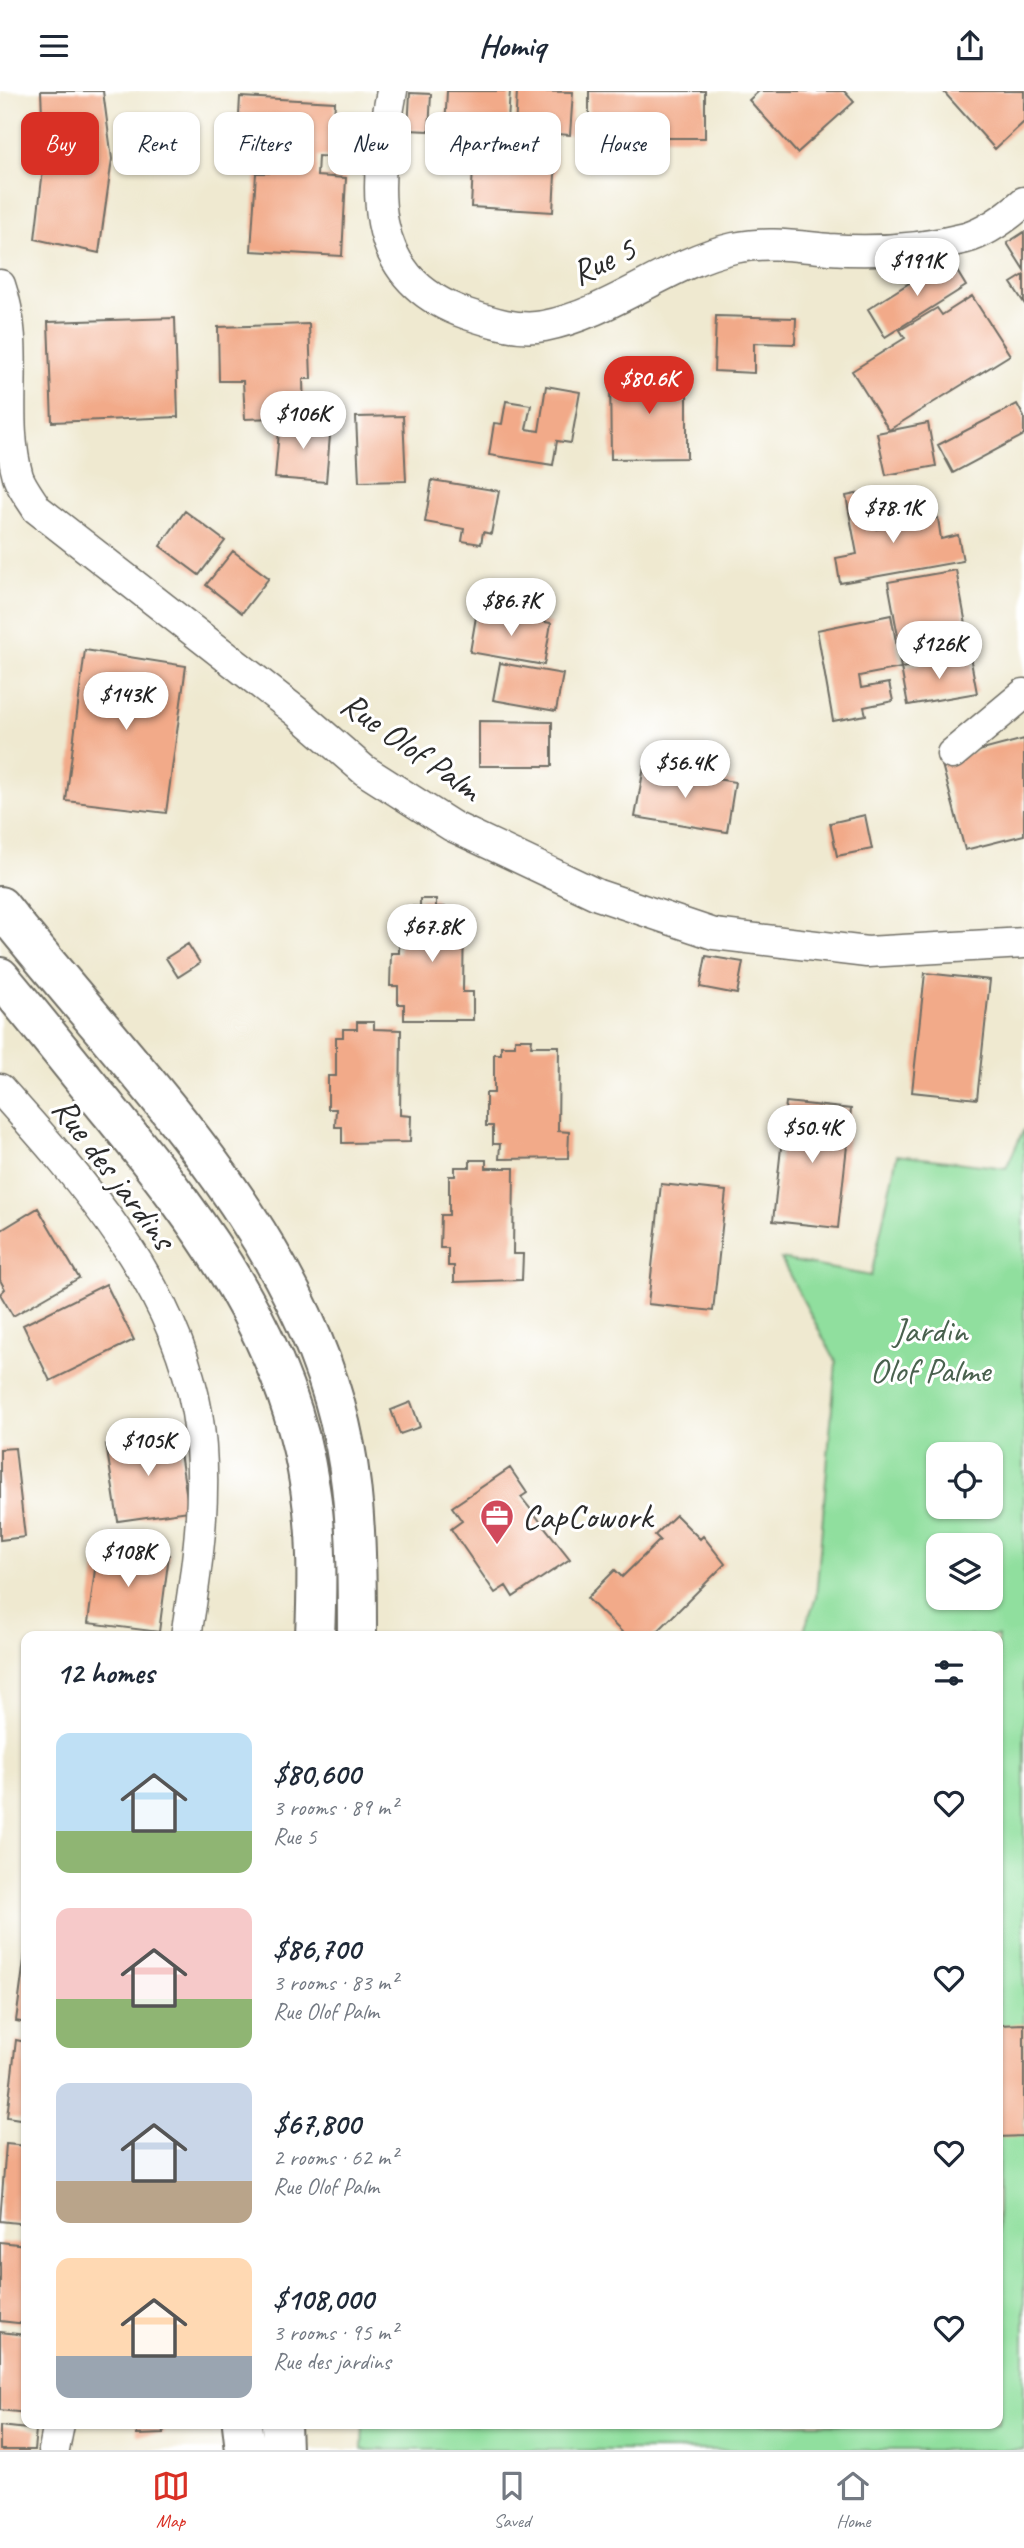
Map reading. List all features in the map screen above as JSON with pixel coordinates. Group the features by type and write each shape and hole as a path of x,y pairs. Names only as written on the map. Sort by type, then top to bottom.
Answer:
{"main road":[{"path":"0,906 171,1111 237,1203 287,1285 325,1373 345,1444 357,1565 357,1631"},
{"path":"0,978 168,1183 214,1246 249,1305 292,1412 310,1487 318,1578 315,1631"},
{"path":"243,2429 245,2450"},
{"path":"281,2429 282,2450"}],"street":[{"name":"Rue 5","path":"392,91 380,176 379,214 387,243 403,272 431,299 498,325 542,327 583,314 688,262 734,248 774,243 831,249 915,247 968,237 1007,217 1024,202"},
{"name":"Rue Olof Palm","path":"0,285 8,308 12,350 10,446 19,480 37,509 297,712 364,770 452,826 598,895 714,934 867,952 1024,943"},
{"path":"952,754 1024,694"},
{"name":"Rue des jardins","path":"0,1089 60,1156 128,1246 168,1320 187,1370 197,1414 202,1479 187,1631"},
{"path":"54,2450 58,2429"}],"green space":[{"name":"Jardin Olof Palme","path":"1024,1129 1024,2450 362,2450 363,2429 1003,2429 1003,1631 804,1631 816,1597 836,1362 781,1259 871,1276 897,1155 1006,1168"}],"building":[{"path":"41,91 103,91 112,159 99,253 35,239 42,175 99,175 99,112 42,112"},
{"path":"447,91 510,91 509,112 446,112"},
{"path":"517,91 573,92 570,135 561,134 561,112 516,112"},
{"path":"589,91 705,91 705,138 670,138 670,112 589,112"},
{"path":"759,91 844,91 854,102 797,153 749,100"},
{"path":"943,91 1024,91 1024,122 995,149"},
{"path":"410,93 431,94 430,112 425,112 425,131 411,130"},
{"path":"240,97 335,102 334,112 328,112 328,157 318,156 317,176 346,178 342,256 251,251 256,175 314,175 314,112 239,112"},
{"path":"473,175 555,175 553,212 471,207"},
{"path":"1024,232 1024,270 1007,243"},
{"path":"949,258 966,286 885,337 868,309"},
{"path":"1024,275 1024,303 1011,283"},
{"path":"972,296 1010,355 889,430 852,371 905,338 900,330 937,308 942,315"},
{"path":"716,316 796,318 795,344 754,343 754,373 714,371"},
{"path":"175,318 178,417 52,422 48,322"},
{"path":"309,324 311,379 303,379 304,417 245,419 243,381 219,381 218,327"},
{"path":"687,374 687,458 611,459 610,375"},
{"path":"546,386 580,392 571,443 557,441 553,465 489,455 494,423 502,424 506,401 531,405 526,429 539,431"},
{"path":"1017,404 1024,417 1024,435 953,473 938,445"},
{"path":"403,416 406,481 359,482 356,417"},
{"path":"280,420 331,424 326,482 275,478"},
{"path":"928,423 936,466 886,475 877,433"},
{"path":"432,480 499,491 491,534 483,532 481,544 462,541 464,529 425,522"},
{"path":"870,491 877,529 938,518 941,539 958,535 963,561 840,583 836,558 857,554 846,496"},
{"path":"185,511 225,541 199,575 160,546"},
{"path":"233,551 269,578 242,613 206,585"},
{"path":"956,570 967,630 899,642 888,582"},
{"path":"477,611 551,623 544,665 470,652"},
{"path":"891,615 901,668 859,676 861,688 889,683 893,701 864,707 866,715 833,721 817,630"},
{"path":"85,650 186,666 166,813 66,801"},
{"path":"970,656 977,693 908,705 901,668"},
{"path":"500,663 563,674 556,711 493,700"},
{"path":"479,721 552,722 552,766 479,766"},
{"path":"1024,739 1024,835 965,850 941,761"},
{"path":"644,767 735,782 727,832 635,817"},
{"path":"865,815 872,849 837,856 830,823"},
{"path":"420,899 436,899 436,907 464,907 463,992 473,992 473,1020 404,1020 404,1004 398,1004 398,986 390,986 391,953 399,953 399,914 406,914 406,906 420,907"},
{"path":"188,944 200,963 178,977 166,958"},
{"path":"706,956 743,962 737,994 700,987"},
{"path":"925,973 990,980 977,1099 912,1092"},
{"path":"357,1022 374,1022 374,1029 401,1030 400,1115 411,1116 410,1142 342,1143 342,1127 335,1127 336,1109 328,1109 328,1076 336,1076 336,1037 343,1037 343,1029 357,1029"},
{"path":"515,1039 532,1039 531,1046 559,1046 558,1131 569,1132 568,1158 499,1159 500,1144 493,1144 493,1126 486,1126 486,1093 494,1093 494,1054 501,1054 501,1046 515,1046"},
{"path":"786,1102 851,1109 838,1228 773,1221"},
{"path":"470,1160 486,1160 486,1168 514,1168 513,1254 523,1254 522,1280 454,1282 454,1266 448,1266 448,1248 440,1248 441,1215 449,1215 449,1176 455,1176 455,1167 470,1167"},
{"path":"661,1184 726,1191 713,1311 648,1304"},
{"path":"38,1208 79,1278 13,1316 0,1294 5,1289 0,1280 0,1231"},
{"path":"106,1284 134,1340 50,1381 23,1325"},
{"path":"411,1402 420,1427 400,1434 391,1410"},
{"path":"177,1434 189,1511 118,1521 106,1444"},
{"path":"15,1448 25,1537 0,1540 0,1449"},
{"path":"510,1468 527,1493 521,1497 570,1559 513,1597 506,1586 495,1593 451,1529 462,1521 452,1507"},
{"path":"676,1515 700,1539 703,1536 725,1564 658,1631 621,1631 587,1598 615,1570 622,1577 660,1540 655,1535"},
{"path":"98,1546 169,1555 159,1631 88,1623"},
{"path":"21,1983 21,2022 16,2021"},
{"path":"1024,2024 1024,2136 1003,2137 1003,2025"},
{"path":"16,2040 21,2041 21,2119 7,2117"},
{"path":"6,2144 21,2146 21,2223 0,2221"},
{"path":"0,2242 21,2244 21,2323 0,2321"},
{"path":"0,2332 21,2334 21,2412 0,2410"},
{"path":"0,2426 36,2430 34,2450 0,2450"},
{"path":"136,2429 164,2429 164,2434 137,2435"}],"place":[{"name":"CapCowork","path":"497,1546"}]}
